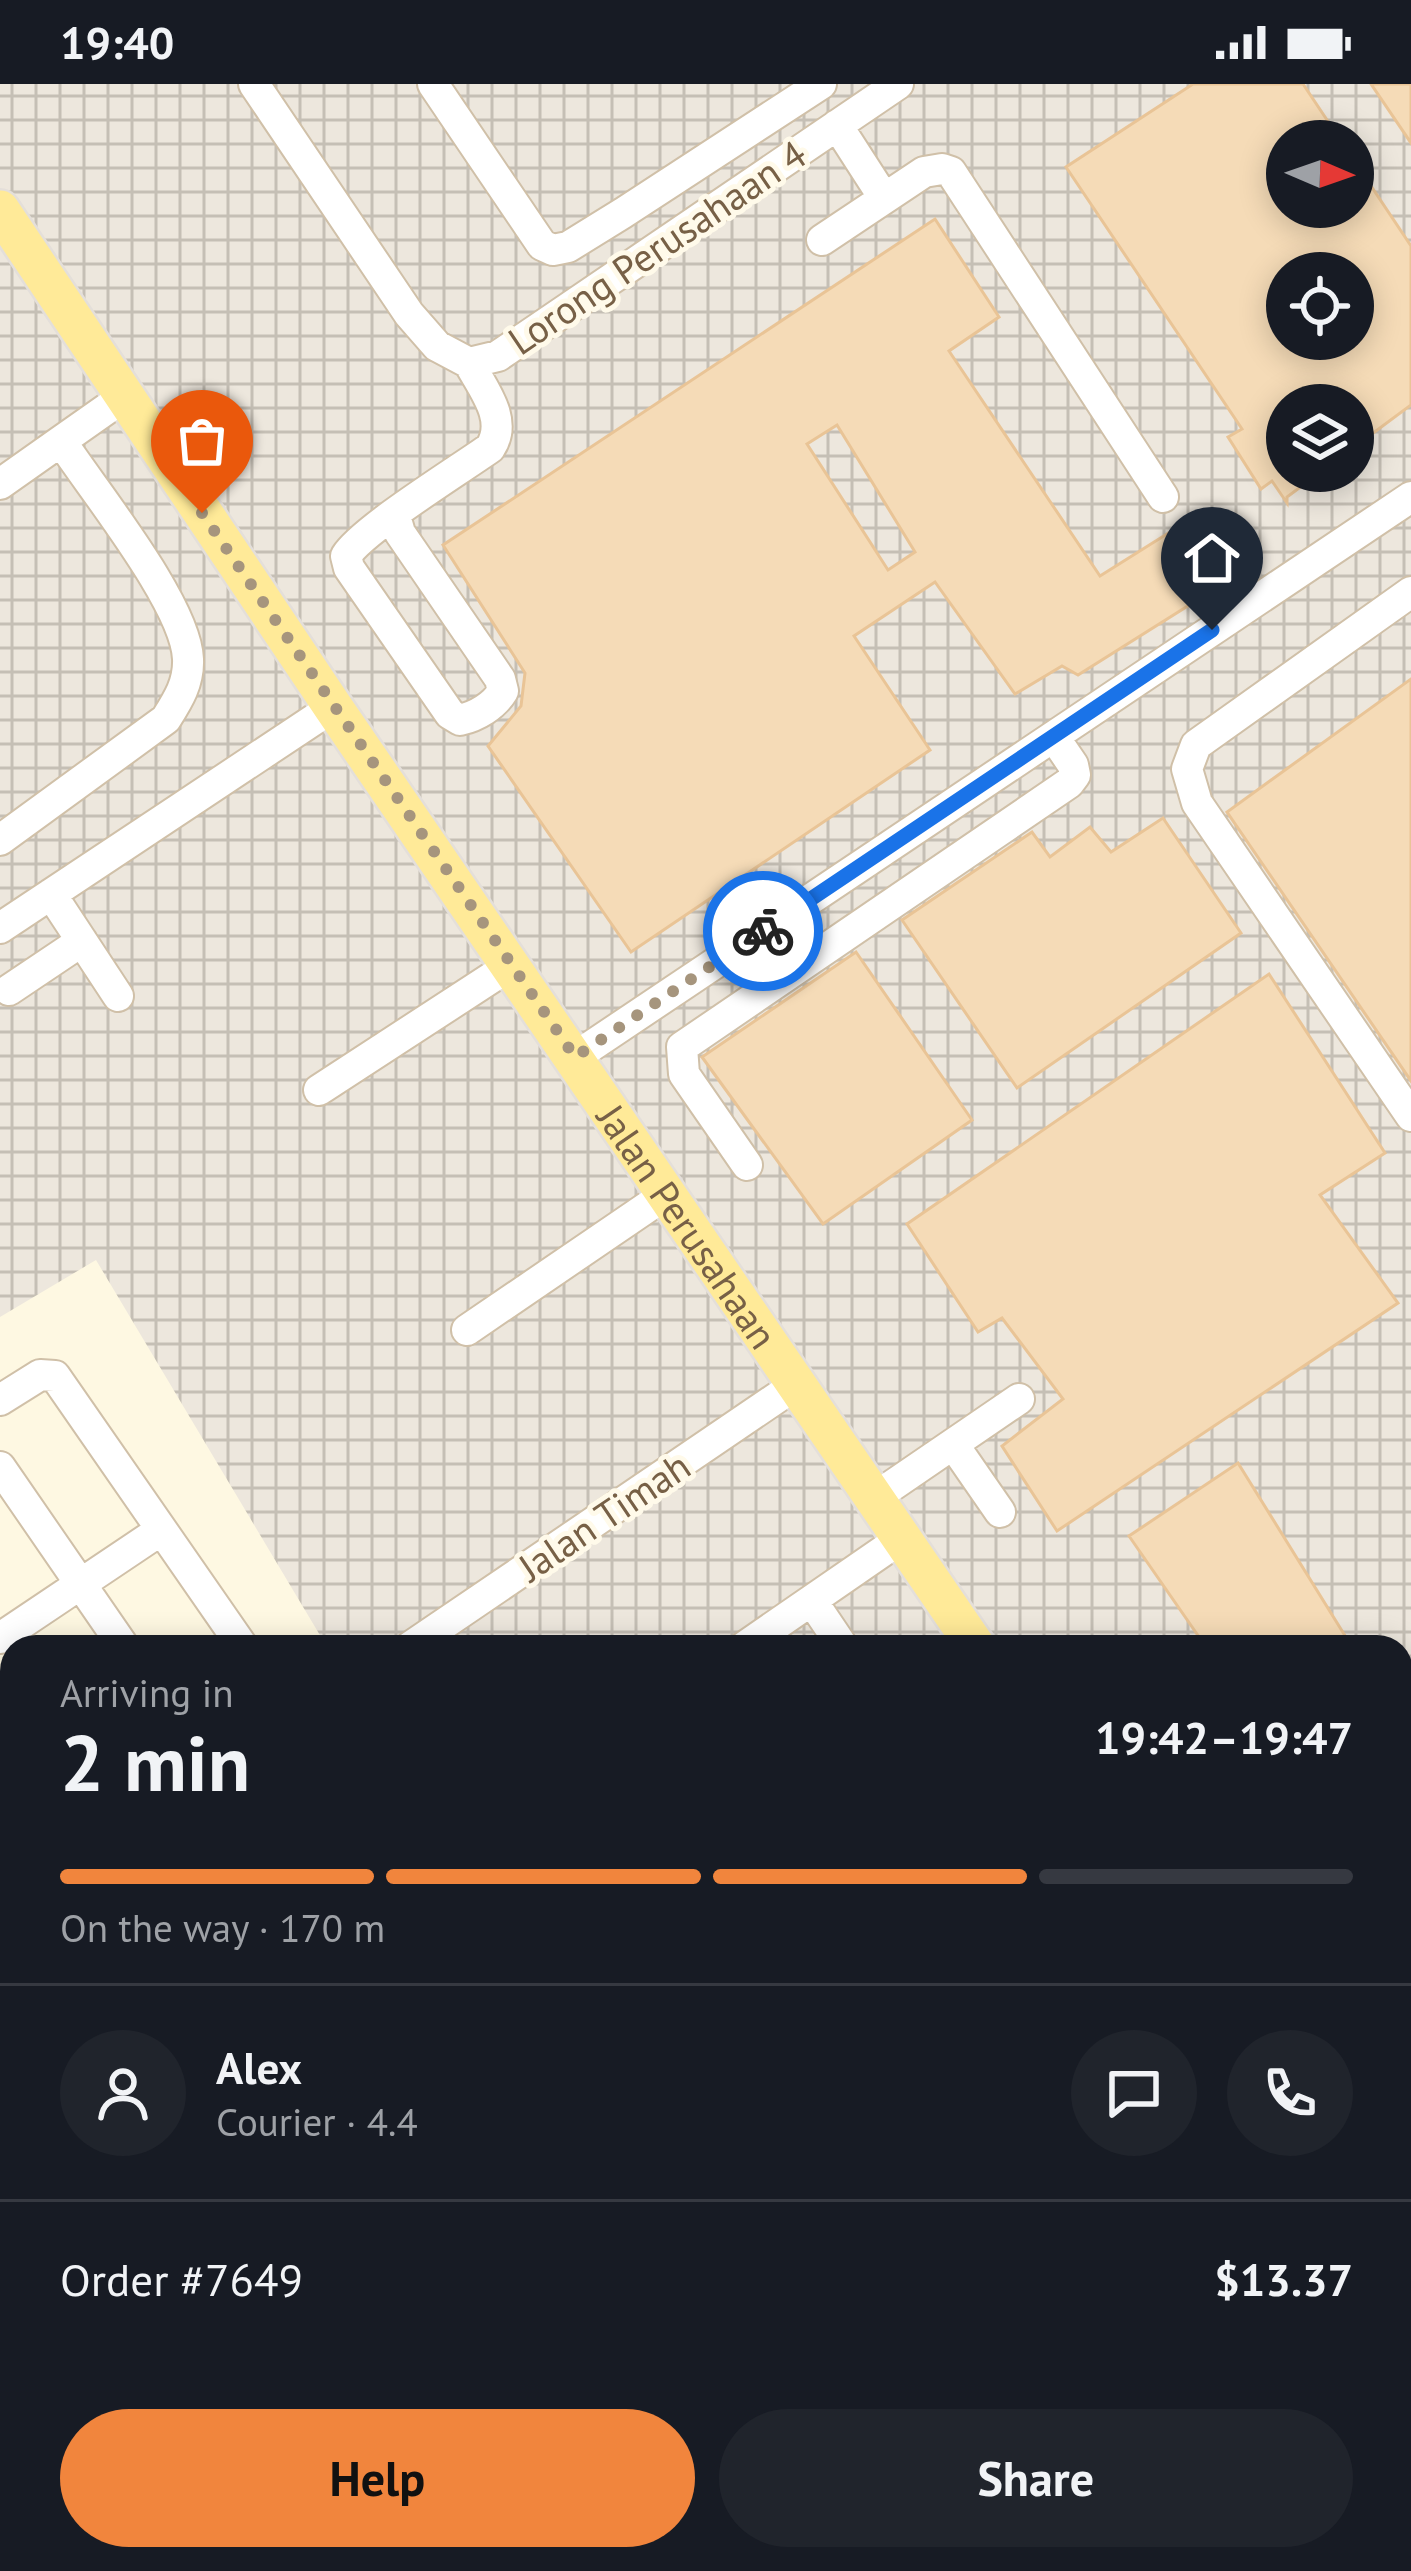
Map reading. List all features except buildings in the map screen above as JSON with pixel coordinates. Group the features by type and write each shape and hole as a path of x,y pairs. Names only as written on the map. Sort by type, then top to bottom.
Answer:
{"main road":[{"name":"Jalan Perusahaan","path":"0,210 333,707 968,1635"}],"street":[{"name":"Lorong Perusahaan 4","path":"254,84 409,314 437,346 469,363 498,356 898,84"},
{"path":"433,84 542,244 554,250 586,236 821,84"},
{"path":"837,125 884,198"},
{"path":"822,240 933,169 951,172 1162,497"},
{"path":"395,515 400,533 500,679 503,691 497,700 472,717 460,720 450,714 349,568 346,556 352,546 395,515 490,448 498,435 498,420 469,363"},
{"path":"0,484 124,396"},
{"path":"0,840 166,719 184,691 188,657 178,622 61,441"},
{"path":"575,1057 1411,497"},
{"path":"1411,592 1196,745 1186,769 1197,803 1411,1116"},
{"path":"0,928 333,707"},
{"path":"747,1165 684,1073 682,1047 1069,783 1075,775 1073,765 1054,736"},
{"path":"51,894 118,996"},
{"path":"9,990 82,941"},
{"path":"319,1090 511,965"},
{"path":"467,1330 668,1192"},
{"path":"0,1400 40,1375 55,1376 235,1635"},
{"name":"Jalan Timah","path":"428,1635 797,1384"},
{"path":"874,1498 1019,1399"},
{"path":"953,1444 1000,1513"},
{"path":"0,1467 116,1635"},
{"path":"7,1635 161,1530"},
{"path":"762,1635 902,1538"},
{"path":"812,1601 835,1635"}],"shaded area":[{"path":"0,84 1411,84 1411,1635 320,1635 96,1260 0,1317"}],"way so far":[{"path":"202,513 575,1057 763,931"}],"route":[{"path":"763,931 1212,630"}]}
